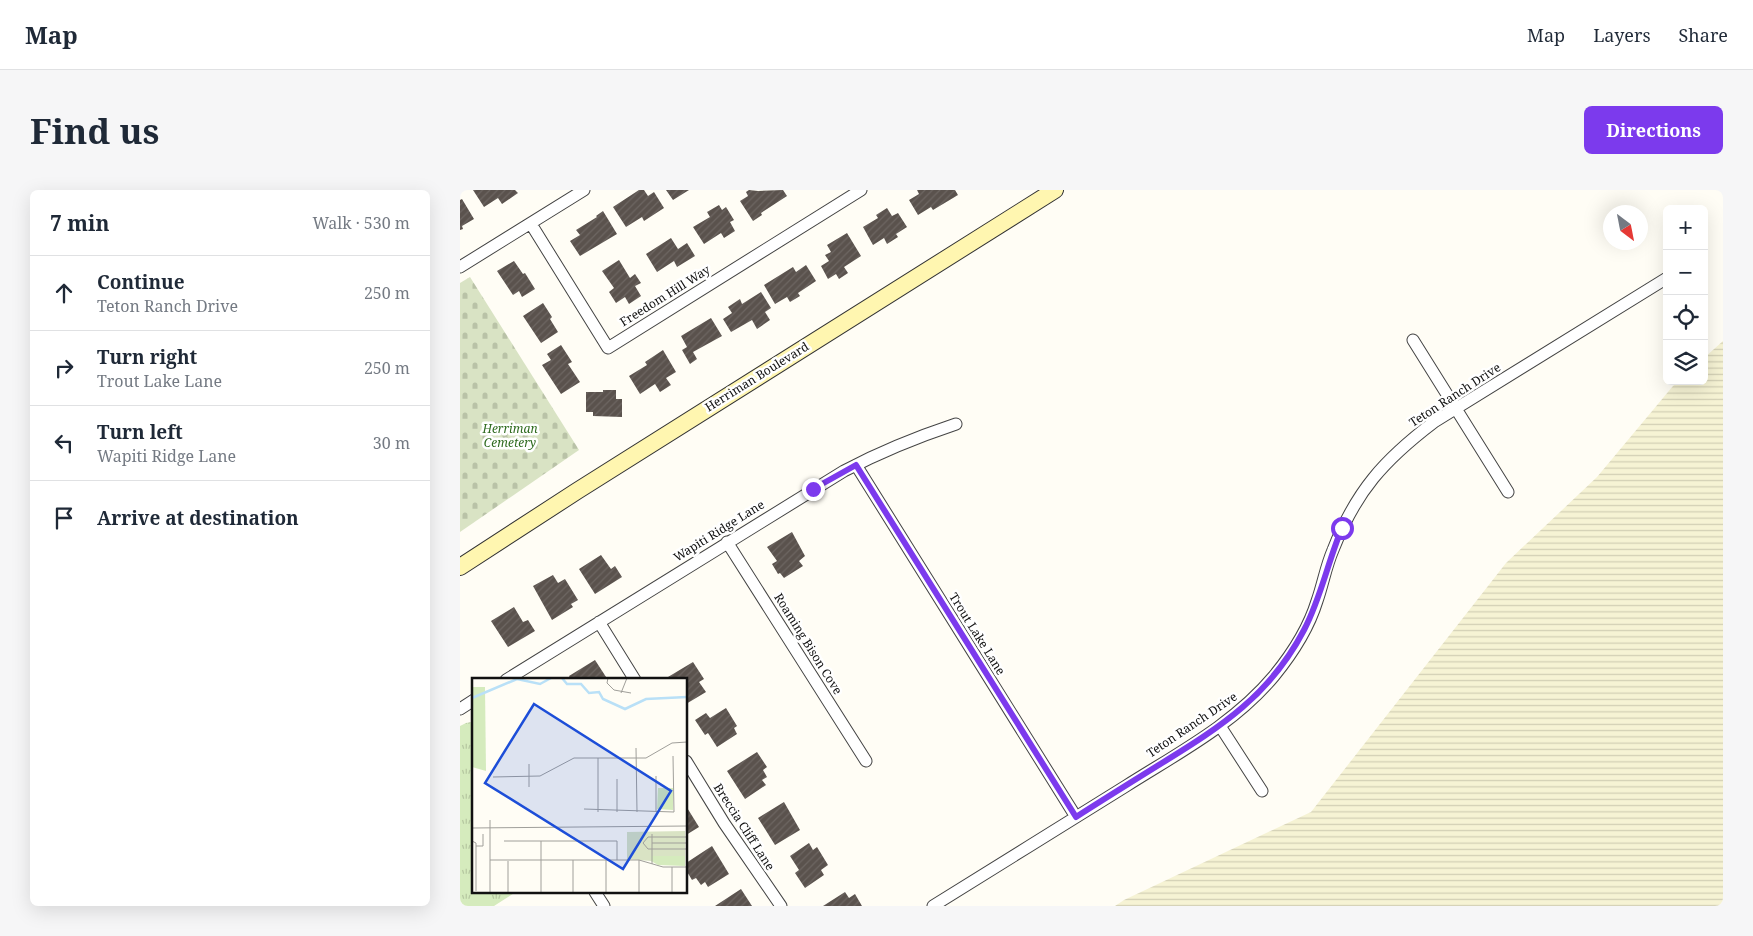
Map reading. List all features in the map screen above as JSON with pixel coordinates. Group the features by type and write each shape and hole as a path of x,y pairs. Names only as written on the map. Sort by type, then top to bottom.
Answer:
{"street":[{"path":"460,267 584,190"},
{"name":"Freedom Hill Way","path":"530,224 608,348 861,190"},
{"name":"Herriman Boulevard","path":"460,567 577,490 1055,190"},
{"name":"Teton Ranch Drive","path":"933,906 1231,718 1259,694 1288,657 1317,603 1332,552 1361,493 1405,444 1434,422 1663,280"},
{"path":"1413,340 1508,492"},
{"name":"Wapiti Ridge Lane","path":"509,678 727,542 856,465 889,449 956,424"},
{"name":"Trout Lake Lane","path":"856,465 1076,817"},
{"name":"Roaming Bison Cove","path":"727,542 866,761"},
{"path":"598,622 634,678"},
{"path":"460,709 472,701"},
{"path":"1220,726 1262,791"},
{"name":"Breccia Cliff Lane","path":"688,764 724,823 780,906"},
{"path":"596,894 604,906"}],"shaded area":[{"path":"1723,341 1723,906 1115,906 1124,900 1311,812 1506,563 1597,477 1673,386 1708,385 1708,354"}],"green space":[{"name":"Herriman Cemetery","path":"470,277 579,450 460,532 460,283"},
{"path":"472,723 472,894 513,894 494,906 460,906 460,726"}],"building":[{"path":"473,190 515,190 518,193 502,204 498,198 484,207"},
{"path":"639,190 644,190 648,196 654,192 664,208 644,221 642,217 626,227 613,207"},
{"path":"666,190 689,190 673,200"},
{"path":"749,190 783,190 787,196 761,213 762,215 753,221 740,201 748,196 746,192"},
{"path":"917,190 955,190 958,195 933,210 931,207 918,215 909,200 919,194"},
{"path":"462,199 474,219 462,226 463,229 460,230 460,200"},
{"path":"719,205 722,210 726,207 734,220 730,222 735,231 724,238 721,233 704,244 693,227 710,217 707,212"},
{"path":"887,208 892,216 898,213 907,227 896,234 898,237 887,244 884,238 873,245 863,227 878,218 876,215"},
{"path":"603,211 617,234 580,256 570,241 580,235 576,230"},
{"path":"847,233 861,256 844,267 848,273 839,279 836,274 828,279 821,266 829,261 825,255 831,252 827,245"},
{"path":"671,238 678,249 687,243 695,256 677,267 674,261 657,272 646,254"},
{"path":"619,260 630,278 635,274 641,283 635,286 641,296 629,304 625,297 616,303 609,292 614,288 602,271"},
{"path":"514,261 523,274 525,273 535,289 522,297 519,291 513,295 497,271"},
{"path":"806,265 816,281 798,293 800,296 790,302 787,297 775,304 764,285 793,267 796,272"},
{"path":"761,292 771,308 765,312 770,320 757,329 752,320 731,332 723,319 732,313 728,307 740,299 742,304"},
{"path":"543,303 552,317 550,319 558,332 541,343 523,316"},
{"path":"711,318 722,336 693,352 697,359 690,364 682,350 687,347 681,336"},
{"path":"561,345 572,362 568,364 580,382 561,394 542,365 551,360 547,354"},
{"path":"663,350 676,372 666,378 671,385 660,392 655,384 640,394 629,376 647,365 645,362"},
{"path":"603,390 616,390 616,399 622,399 622,417 593,416 593,412 586,412 586,392 603,392"},
{"path":"792,532 805,556 799,561 803,566 784,578 780,573 778,574 772,564 777,561 767,547"},
{"path":"601,555 611,569 615,566 622,577 595,594 579,569"},
{"path":"553,575 558,583 565,579 578,600 571,604 573,607 552,620 533,586"},
{"path":"514,607 523,622 528,620 535,631 508,647 491,621"},
{"path":"595,660 607,678 570,678 569,676"},
{"path":"693,662 704,679 699,682 706,692 688,703 688,678 668,677"},
{"path":"726,708 737,726 734,728 737,734 717,747 708,733 705,735 695,720 706,713 710,718"},
{"path":"757,752 767,767 763,770 767,777 762,780 766,785 745,799 727,771"},
{"path":"784,802 800,830 775,845 758,818"},
{"path":"688,809 699,827 688,834"},
{"path":"809,843 813,850 817,847 828,865 821,870 824,875 805,888 795,873 799,870 790,856"},
{"path":"712,846 729,874 708,887 705,882 701,885 696,878 692,880 688,873 688,862"},
{"path":"741,889 752,906 715,906"},
{"path":"845,892 849,898 855,894 862,906 823,906"}],"route":[{"path":"813,489 856,465 1076,817 1202,739 1259,694 1288,657 1304,630 1317,603 1332,552 1342,528"}]}
